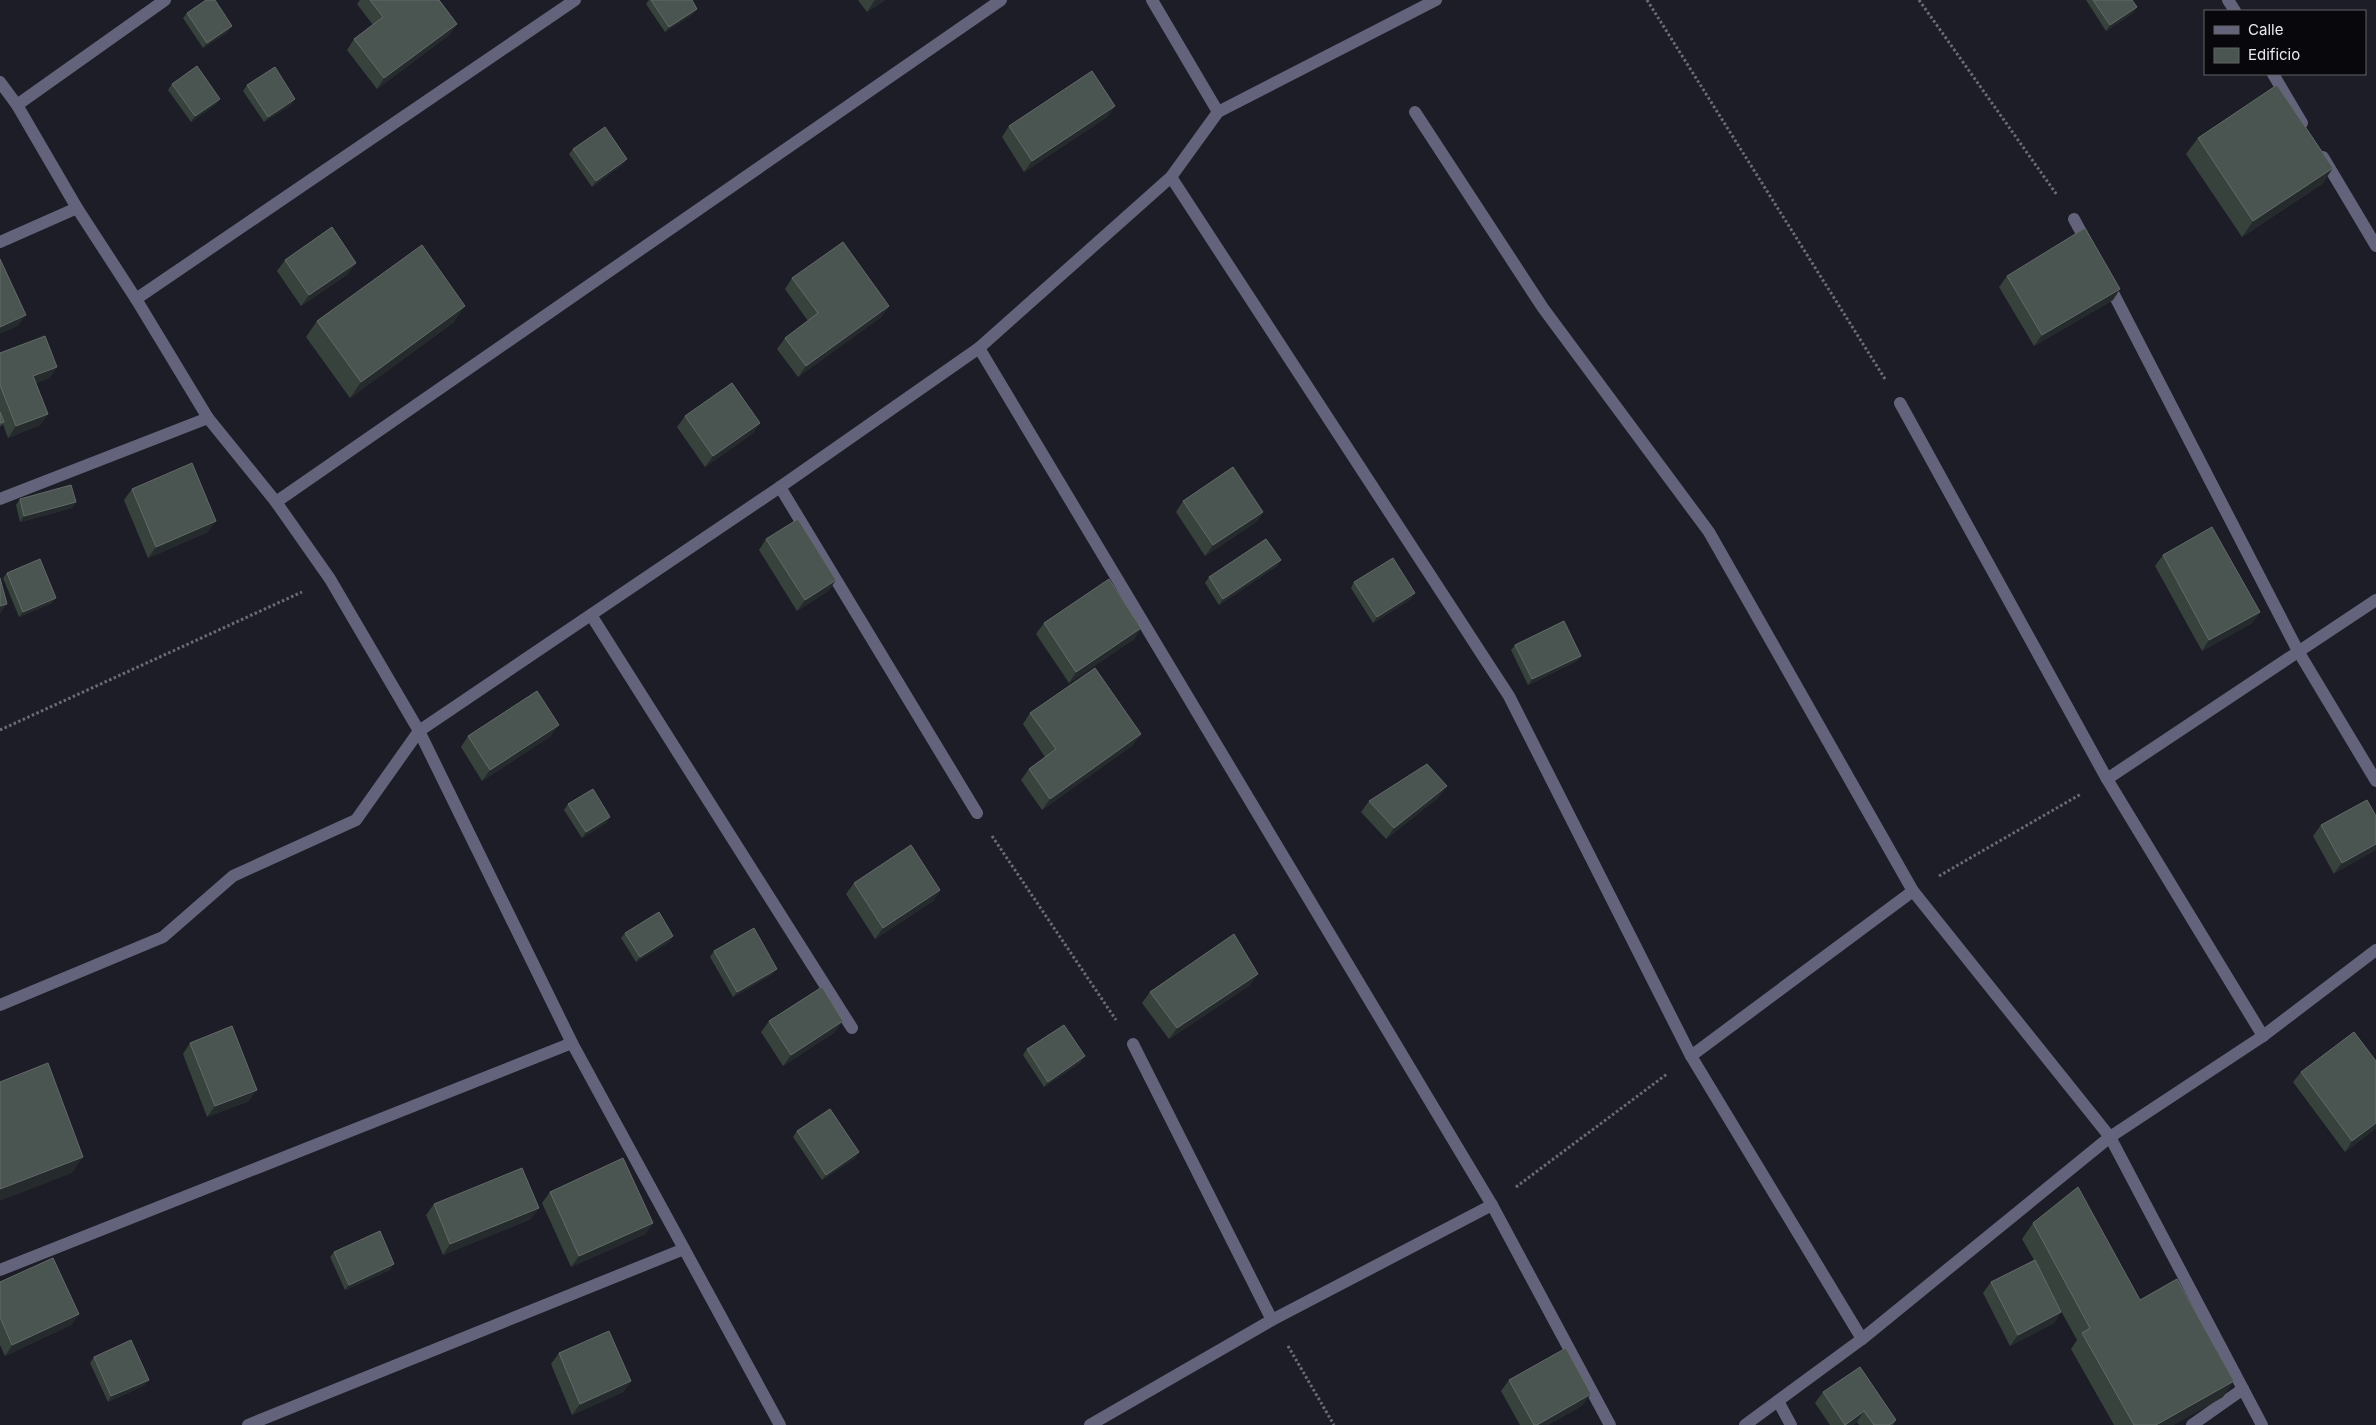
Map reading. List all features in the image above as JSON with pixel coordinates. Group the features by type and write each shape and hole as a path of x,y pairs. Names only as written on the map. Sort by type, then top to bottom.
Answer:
{"street":[{"path":"17,104 165,0"},
{"path":"136,299 575,0"},
{"path":"276,502 1001,0"},
{"path":"1152,0 1218,112"},
{"path":"0,1005 163,937 233,876 356,820 419,731 980,348 1171,177 1218,112 1436,0"},
{"path":"2274,75 2307,131"},
{"path":"0,82 17,104 77,208 136,299 208,418 276,502 330,579 419,731 572,1043 780,1425"},
{"path":"1415,112 1543,308 1709,532 1913,891 2110,1137 2262,1425"},
{"path":"2317,148 2376,246"},
{"path":"1171,177 1509,696 1691,1056 1862,1339"},
{"path":"0,242 77,208"},
{"path":"2074,219 2093,254"},
{"path":"2102,272 2298,651 2376,781"},
{"path":"980,348 1492,1205 1610,1425"},
{"path":"1900,403 2107,779 2263,1036"},
{"path":"0,500 208,418"},
{"path":"780,486 977,813"},
{"path":"2107,779 2376,600"},
{"path":"591,615 852,1028"},
{"path":"1691,1056 1913,891"},
{"path":"1745,1425 1862,1339 2110,1137 2263,1036 2376,950"},
{"path":"0,1270 572,1043"},
{"path":"1133,1044 1272,1320"},
{"path":"1098,1423 1272,1320 1492,1205"},
{"path":"248,1425 684,1250"},
{"path":"2192,1425 2244,1389"},
{"path":"1778,1401 1791,1425"}],"path":[{"path":"1647,0 1900,403"},
{"path":"1918,0 2074,219"},
{"path":"0,730 330,579"},
{"path":"1913,891 2107,779"},
{"path":"977,813 1133,1044"},
{"path":"1492,1205 1691,1056"},
{"path":"1272,1320 1334,1425"}],"building":[{"path":"206,0 215,0 232,26 207,43 187,13"},
{"path":"370,0 439,0 457,24 384,78 354,39 383,17"},
{"path":"651,0 692,0 697,9 669,27"},
{"path":"2093,0 2132,0 2137,7 2110,25"},
{"path":"197,66 220,99 195,116 172,84"},
{"path":"275,67 295,99 268,117 247,85"},
{"path":"1092,71 1115,106 1032,161 1009,126"},
{"path":"2277,85 2333,168 2253,221 2198,138"},
{"path":"605,127 627,159 596,181 573,149"},
{"path":"332,227 356,263 309,295 285,260"},
{"path":"2085,228 2120,289 2042,335 2007,276"},
{"path":"843,242 889,306 806,366 785,338 818,313 792,278"},
{"path":"422,245 465,306 361,382 317,321"},
{"path":"0,259 26,315 0,327"},
{"path":"45,336 57,367 33,376 48,414 16,426 0,385 0,353"},
{"path":"732,383 760,423 713,456 685,416"},
{"path":"0,412 4,422 0,423"},
{"path":"192,463 216,521 156,547 132,489"},
{"path":"1233,467 1263,512 1213,545 1183,501"},
{"path":"71,485 76,502 24,516 20,499"},
{"path":"798,519 836,580 805,600 766,539"},
{"path":"2212,527 2260,612 2209,640 2163,555"},
{"path":"1266,539 1281,560 1223,599 1209,577"},
{"path":"1393,558 1415,593 1377,617 1354,582"},
{"path":"40,559 56,598 23,612 7,573"},
{"path":"0,578 7,604 0,606"},
{"path":"1109,579 1141,628 1076,672 1044,623"},
{"path":"1564,621 1581,656 1532,679 1515,645"},
{"path":"1095,668 1141,734 1050,799 1029,769 1056,749 1030,713"},
{"path":"537,691 559,725 490,770 468,736"},
{"path":"1427,764 1447,786 1394,828 1369,801"},
{"path":"593,789 610,817 586,832 568,804"},
{"path":"2367,800 2376,816 2376,844 2342,863 2321,825"},
{"path":"911,845 940,890 883,928 854,883"},
{"path":"659,912 673,936 640,957 625,933"},
{"path":"754,928 777,969 737,992 714,951"},
{"path":"1234,934 1258,974 1177,1028 1150,992"},
{"path":"822,987 843,1021 791,1055 769,1021"},
{"path":"1064,1025 1085,1056 1048,1082 1027,1049"},
{"path":"232,1026 257,1090 215,1106 190,1043"},
{"path":"2354,1032 2376,1061 2376,1123 2352,1141 2301,1072"},
{"path":"48,1063 83,1157 0,1189 0,1082"},
{"path":"830,1109 859,1152 826,1175 797,1131"},
{"path":"623,1158 653,1223 579,1256 550,1192"},
{"path":"522,1168 539,1208 450,1244 434,1204"},
{"path":"2078,1187 2140,1300 2177,1279 2234,1381 2156,1425 2134,1425 2082,1333 2090,1328 2033,1223"},
{"path":"380,1231 394,1264 349,1285 334,1252"},
{"path":"53,1258 79,1314 12,1345 0,1317 0,1282"},
{"path":"2035,1260 2061,1312 2018,1335 1991,1282"},
{"path":"609,1331 631,1381 580,1404 559,1353"},
{"path":"131,1340 149,1380 111,1396 94,1357"},
{"path":"1566,1348 1591,1394 1534,1425 1509,1380"},
{"path":"1860,1367 1896,1420 1889,1425 1874,1425 1864,1411 1845,1425 1823,1392"}]}
